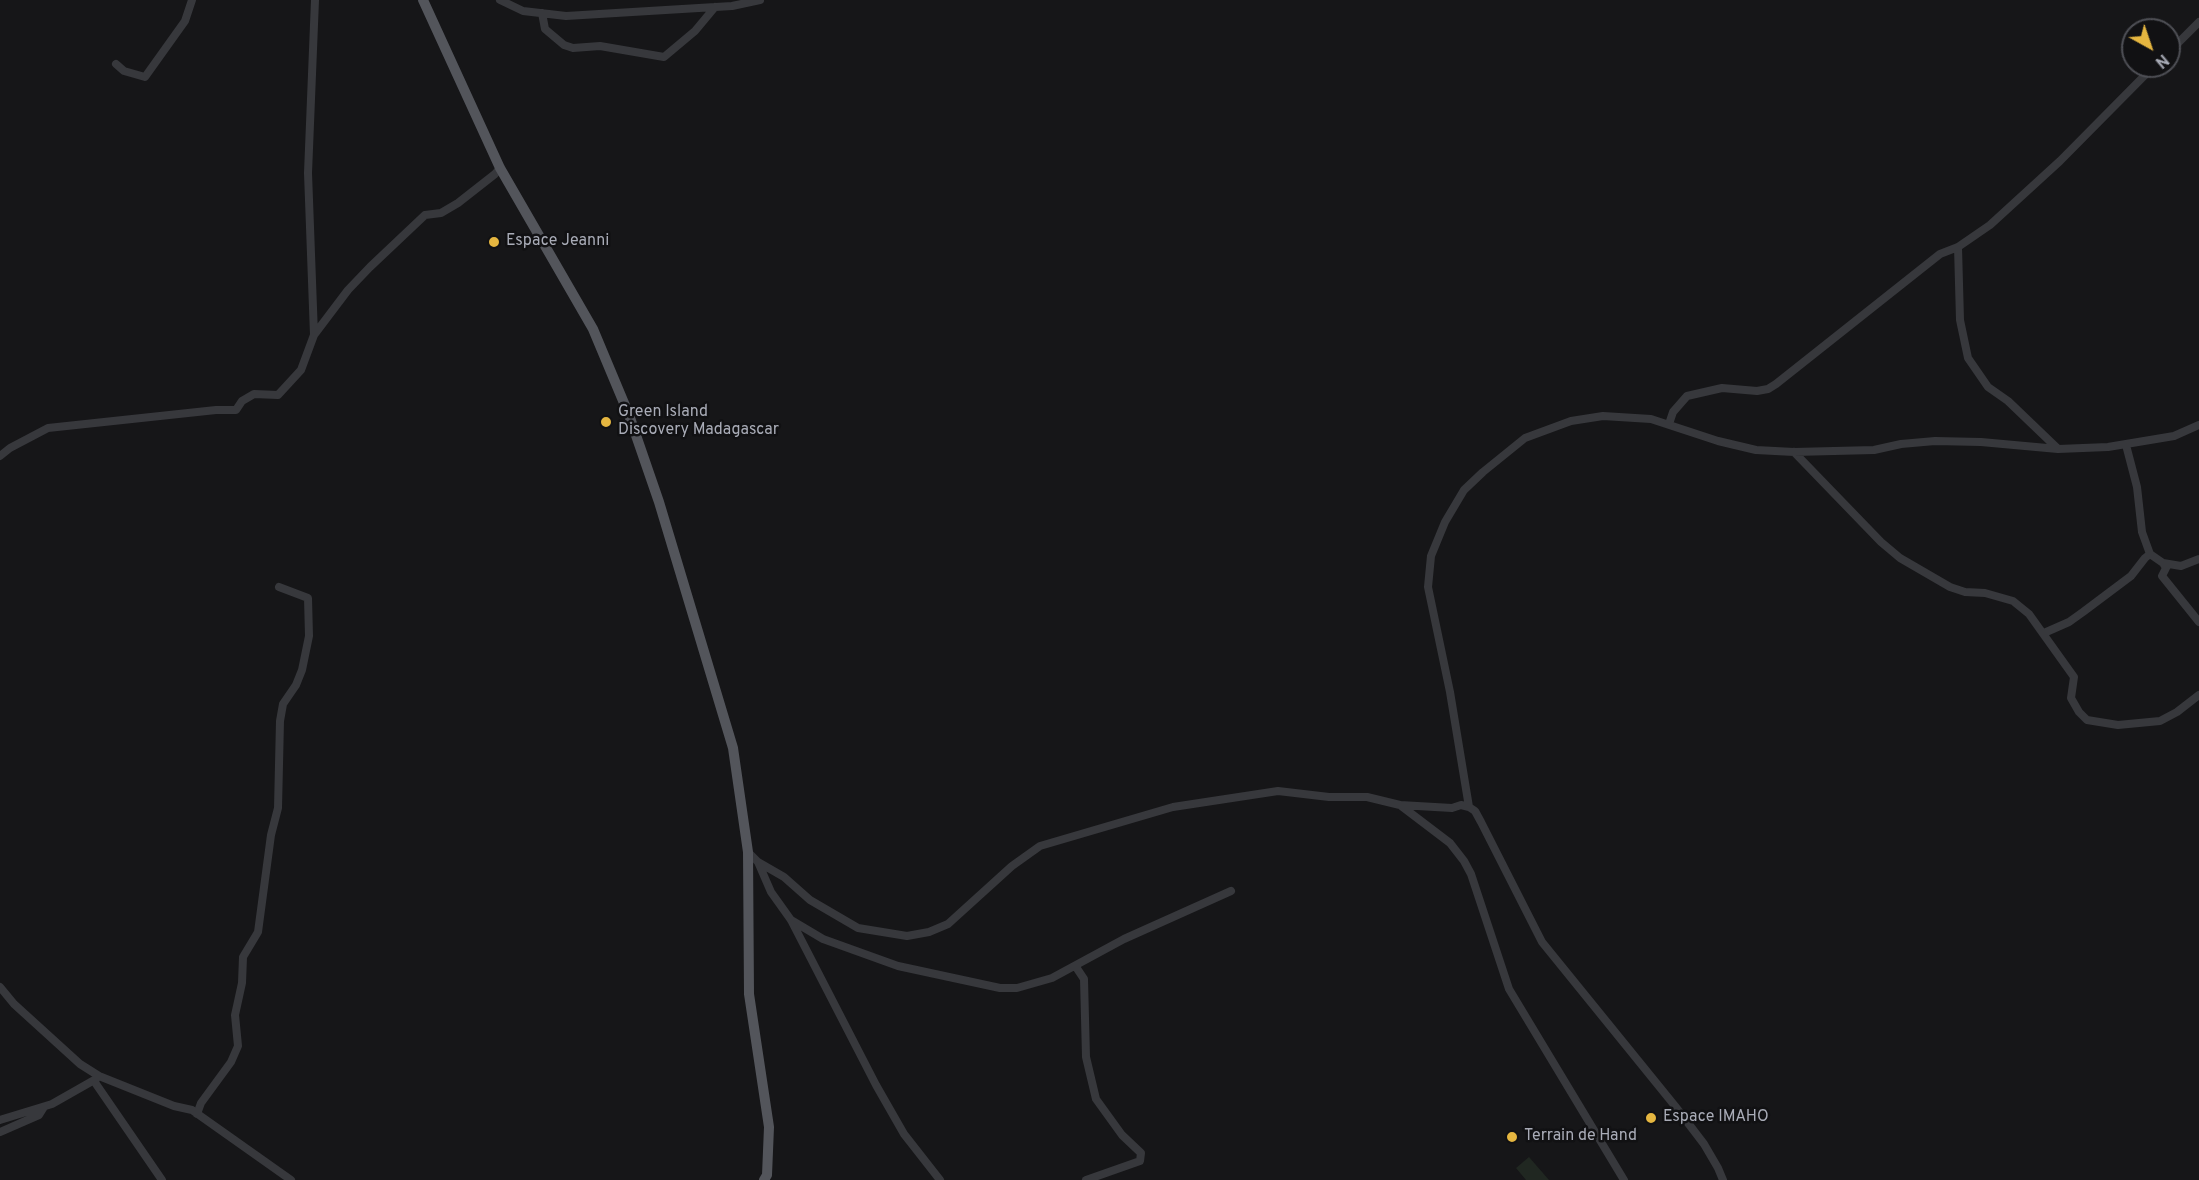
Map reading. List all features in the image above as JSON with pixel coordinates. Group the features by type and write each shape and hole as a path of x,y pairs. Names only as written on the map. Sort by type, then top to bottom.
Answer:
{"main road":[{"path":"423,0 448,60 500,168 593,329 643,453 733,748 748,852 749,994 769,1126 765,1180"}],"street":[{"path":"116,64 123,71 146,77 184,21 192,0"},
{"path":"314,335 308,173 315,0"},
{"path":"500,0 523,11 566,16 732,6 760,0"},
{"path":"542,13 544,29 564,45 573,48 600,46 664,57 695,31 715,7"},
{"path":"2181,40 2199,22"},
{"path":"1669,424 1673,412 1687,396 1722,388 1768,389 1940,254 1958,248 1990,225 2027,192 2142,78"},
{"path":"0,456 9,448 48,428 216,410 236,410 242,401 254,393 278,395 301,370 314,335 365,271 424,215 441,213 458,204 500,168"},
{"path":"1958,248 1960,320 1968,358 1989,387 2008,401 2058,449"},
{"path":"1469,807 1450,692 1428,586 1431,556 1445,522 1464,490 1504,453 1525,438 1571,421 1603,416 1651,419 1718,441 1756,450 1863,451 1935,441 1981,442 2058,449 2126,445 2174,436 2199,425"},
{"path":"2126,445 2137,487 2142,532 2150,554 2163,563 2181,566 2199,559"},
{"path":"1794,452 1881,542 1900,558 1950,587 2013,601 2029,614 2074,677 2071,699 2087,720 2118,725 2160,721 2177,712 2199,694"},
{"path":"2044,633 2069,622 2083,612 2131,576 2150,554"},
{"path":"2163,563 2166,567 2162,576 2199,622"},
{"path":"197,1114 201,1103 231,1062 238,1046 235,1015 242,983 243,957 258,932 268,851 278,808 283,704 296,685 302,670 309,636 308,598 279,587"},
{"path":"748,852 758,862 784,877 810,900 858,928 907,936 929,932 948,924 963,913 1012,866 1040,846 1138,816 1225,798 1278,790 1320,796 1367,797 1400,805 1469,807 1475,811 1481,822 1542,942 1696,1135 1719,1168 1723,1180"},
{"path":"1400,805 1450,843 1472,874 1509,989 1624,1180"},
{"path":"758,862 771,892 791,920 876,1085 904,1134 940,1180"},
{"path":"791,920 823,939 898,966 1000,988 1017,987 1052,978 1124,939 1231,891"},
{"path":"1076,967 1084,979 1086,1056 1096,1100 1122,1135 1141,1153 1140,1161 1086,1180"},
{"path":"0,987 14,1004 97,1078 162,1180"},
{"path":"0,1120 44,1107 97,1078 197,1114 291,1180"},
{"path":"0,1132 39,1115 44,1107"}],"shaded area":[{"path":"1529,1157 1549,1180 1526,1180 1516,1168"}],"place":[{"name":"Espace Jeanni","path":"494,242"},
{"name":"Green Island Discovery Madagascar","path":"606,422"},
{"name":"Espace IMAHO","path":"1651,1118"},
{"name":"Terrain de Hand","path":"1512,1137"}]}
